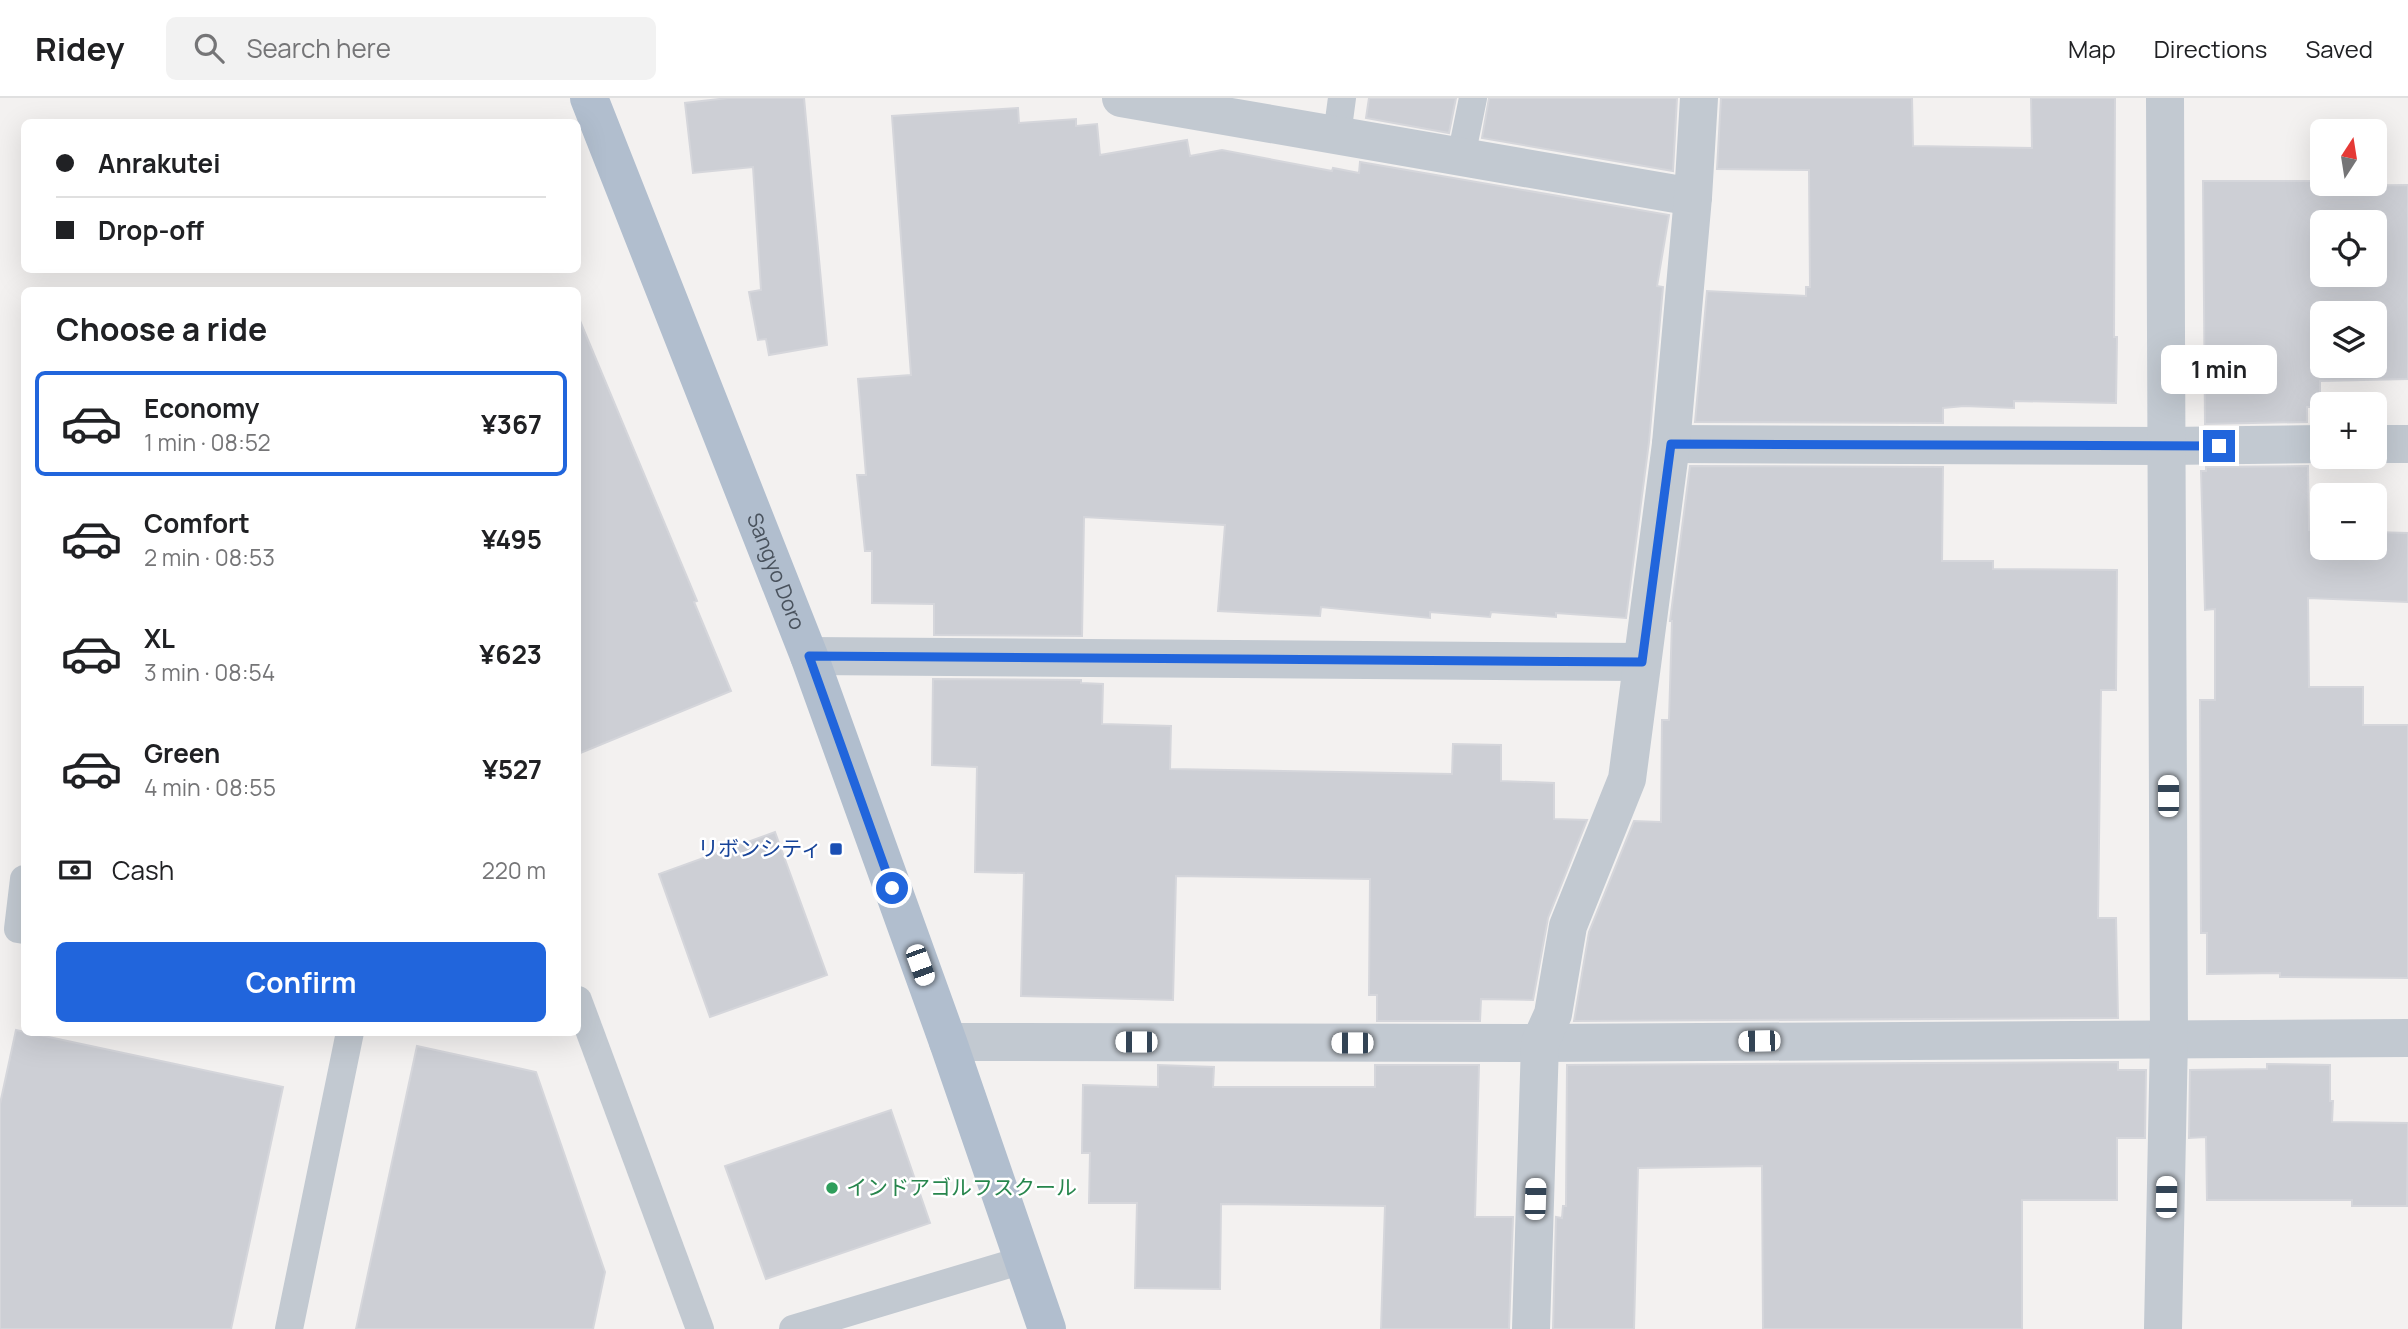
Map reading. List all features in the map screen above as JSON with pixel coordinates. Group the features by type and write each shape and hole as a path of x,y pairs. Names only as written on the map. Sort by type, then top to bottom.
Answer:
{"main road":[{"name":"Sangyo Doro","path":"589,98 809,656 948,1042 1047,1329"}],"street":[{"path":"1121,98 1192,104 1337,135 1693,197"},
{"path":"1531,1329 1540,1043 1553,1014 1569,926 1627,779 1671,444 1699,98"},
{"path":"2163,1329 2169,1038 2165,98"},
{"path":"1671,444 2310,444"},
{"path":"2387,444 2408,444"},
{"path":"809,656 1642,662"},
{"path":"948,1042 1540,1043 2408,1038"}],"lane":[{"path":"1337,135 1342,98"},
{"path":"1461,156 1473,98"},
{"path":"21,904 18,929 21,930"},
{"path":"581,1008 700,1329"},
{"path":"289,1329 348,1036"},
{"path":"793,1329 1023,1260"}],"building":[{"path":"728,98 804,98 827,345 769,355 766,339 758,340 749,292 761,290 753,167 693,173 685,103"},
{"path":"1369,98 1456,98 1449,133 1366,118"},
{"path":"1489,98 1677,98 1673,171 1482,138"},
{"path":"1721,98 1912,98 1913,146 2032,148 2031,98 2115,98 2116,403 2014,401 2014,408 1943,408 1943,423 1695,422 1707,291 1806,296 1806,287 1810,287 1809,170 1717,169"},
{"path":"1018,108 1019,123 1076,119 1076,126 1097,124 1100,155 1187,140 1190,156 1222,150 1332,171 1333,168 1359,173 1360,162 1669,215 1657,286 1663,287 1649,442 1626,618 1556,613 1556,617 1491,612 1490,617 1430,612 1430,618 1321,607 1320,616 1218,611 1225,525 1084,517 1082,636 934,635 934,604 872,603 872,551 865,551 857,475 866,475 858,379 911,375 892,116"},
{"path":"2203,181 2310,181 2310,196 2387,196 2387,185 2408,185 2408,379 2320,381 2320,392 2310,392 2307,422 2205,424"},
{"path":"581,323 697,601 694,602 731,691 581,753"},
{"path":"1690,466 1943,467 1942,561 1993,561 1993,569 2117,570 2116,690 2101,690 2098,918 2116,918 2118,1018 1574,1021 1589,932 1634,821 1661,822 1662,720 1669,720 1670,621"},
{"path":"2308,466 2310,560 2387,560 2387,532 2408,533 2408,602 2308,598 2309,687 2363,687 2363,725 2408,725 2408,978 2280,977 2280,973 2207,974 2207,933 2201,933 2200,700 2215,700 2215,609 2205,610 2201,471 2206,471 2206,467"},
{"path":"933,679 1081,680 1081,683 1103,684 1102,724 1171,726 1170,769 1452,774 1453,744 1501,745 1501,781 1554,783 1554,819 1587,820 1548,918 1533,1000 1481,999 1480,1021 1377,1021 1377,995 1369,995 1370,879 1176,876 1173,1000 1021,996 1024,873 975,872 977,767 932,765"},
{"path":"775,832 827,975 710,1017 659,874"},
{"path":"16,1030 21,1031 21,1036 44,1036 283,1087 231,1329 0,1329 0,1104"},
{"path":"417,1046 536,1072 605,1272 593,1329 356,1329"},
{"path":"2118,1062 2118,1070 2146,1070 2145,1138 2117,1138 2117,1200 2022,1200 2022,1329 1763,1329 1762,1166 1638,1168 1634,1329 1553,1329 1556,1217 1562,1218 1563,1206 1566,1206 1567,1065"},
{"path":"2267,1064 2330,1065 2332,1122 2408,1123 2407,1206 2352,1206 2352,1200 2207,1200 2206,1137 2189,1138 2190,1070 2267,1069"},
{"path":"1158,1065 1214,1067 1213,1087 1375,1087 1375,1065 1479,1065 1475,1217 1513,1217 1509,1329 1381,1329 1385,1206 1221,1204 1220,1289 1135,1288 1137,1203 1089,1203 1090,1153 1082,1153 1083,1085 1158,1087"},
{"path":"891,1110 930,1223 766,1279 725,1166"}],"place":[{"name":"リボンシティ","path":"836,849"},
{"name":"インドアゴルフスクール","path":"832,1188"}],"route":[{"path":"892,888 809,656 1642,662 1671,444 2219,446"}]}
